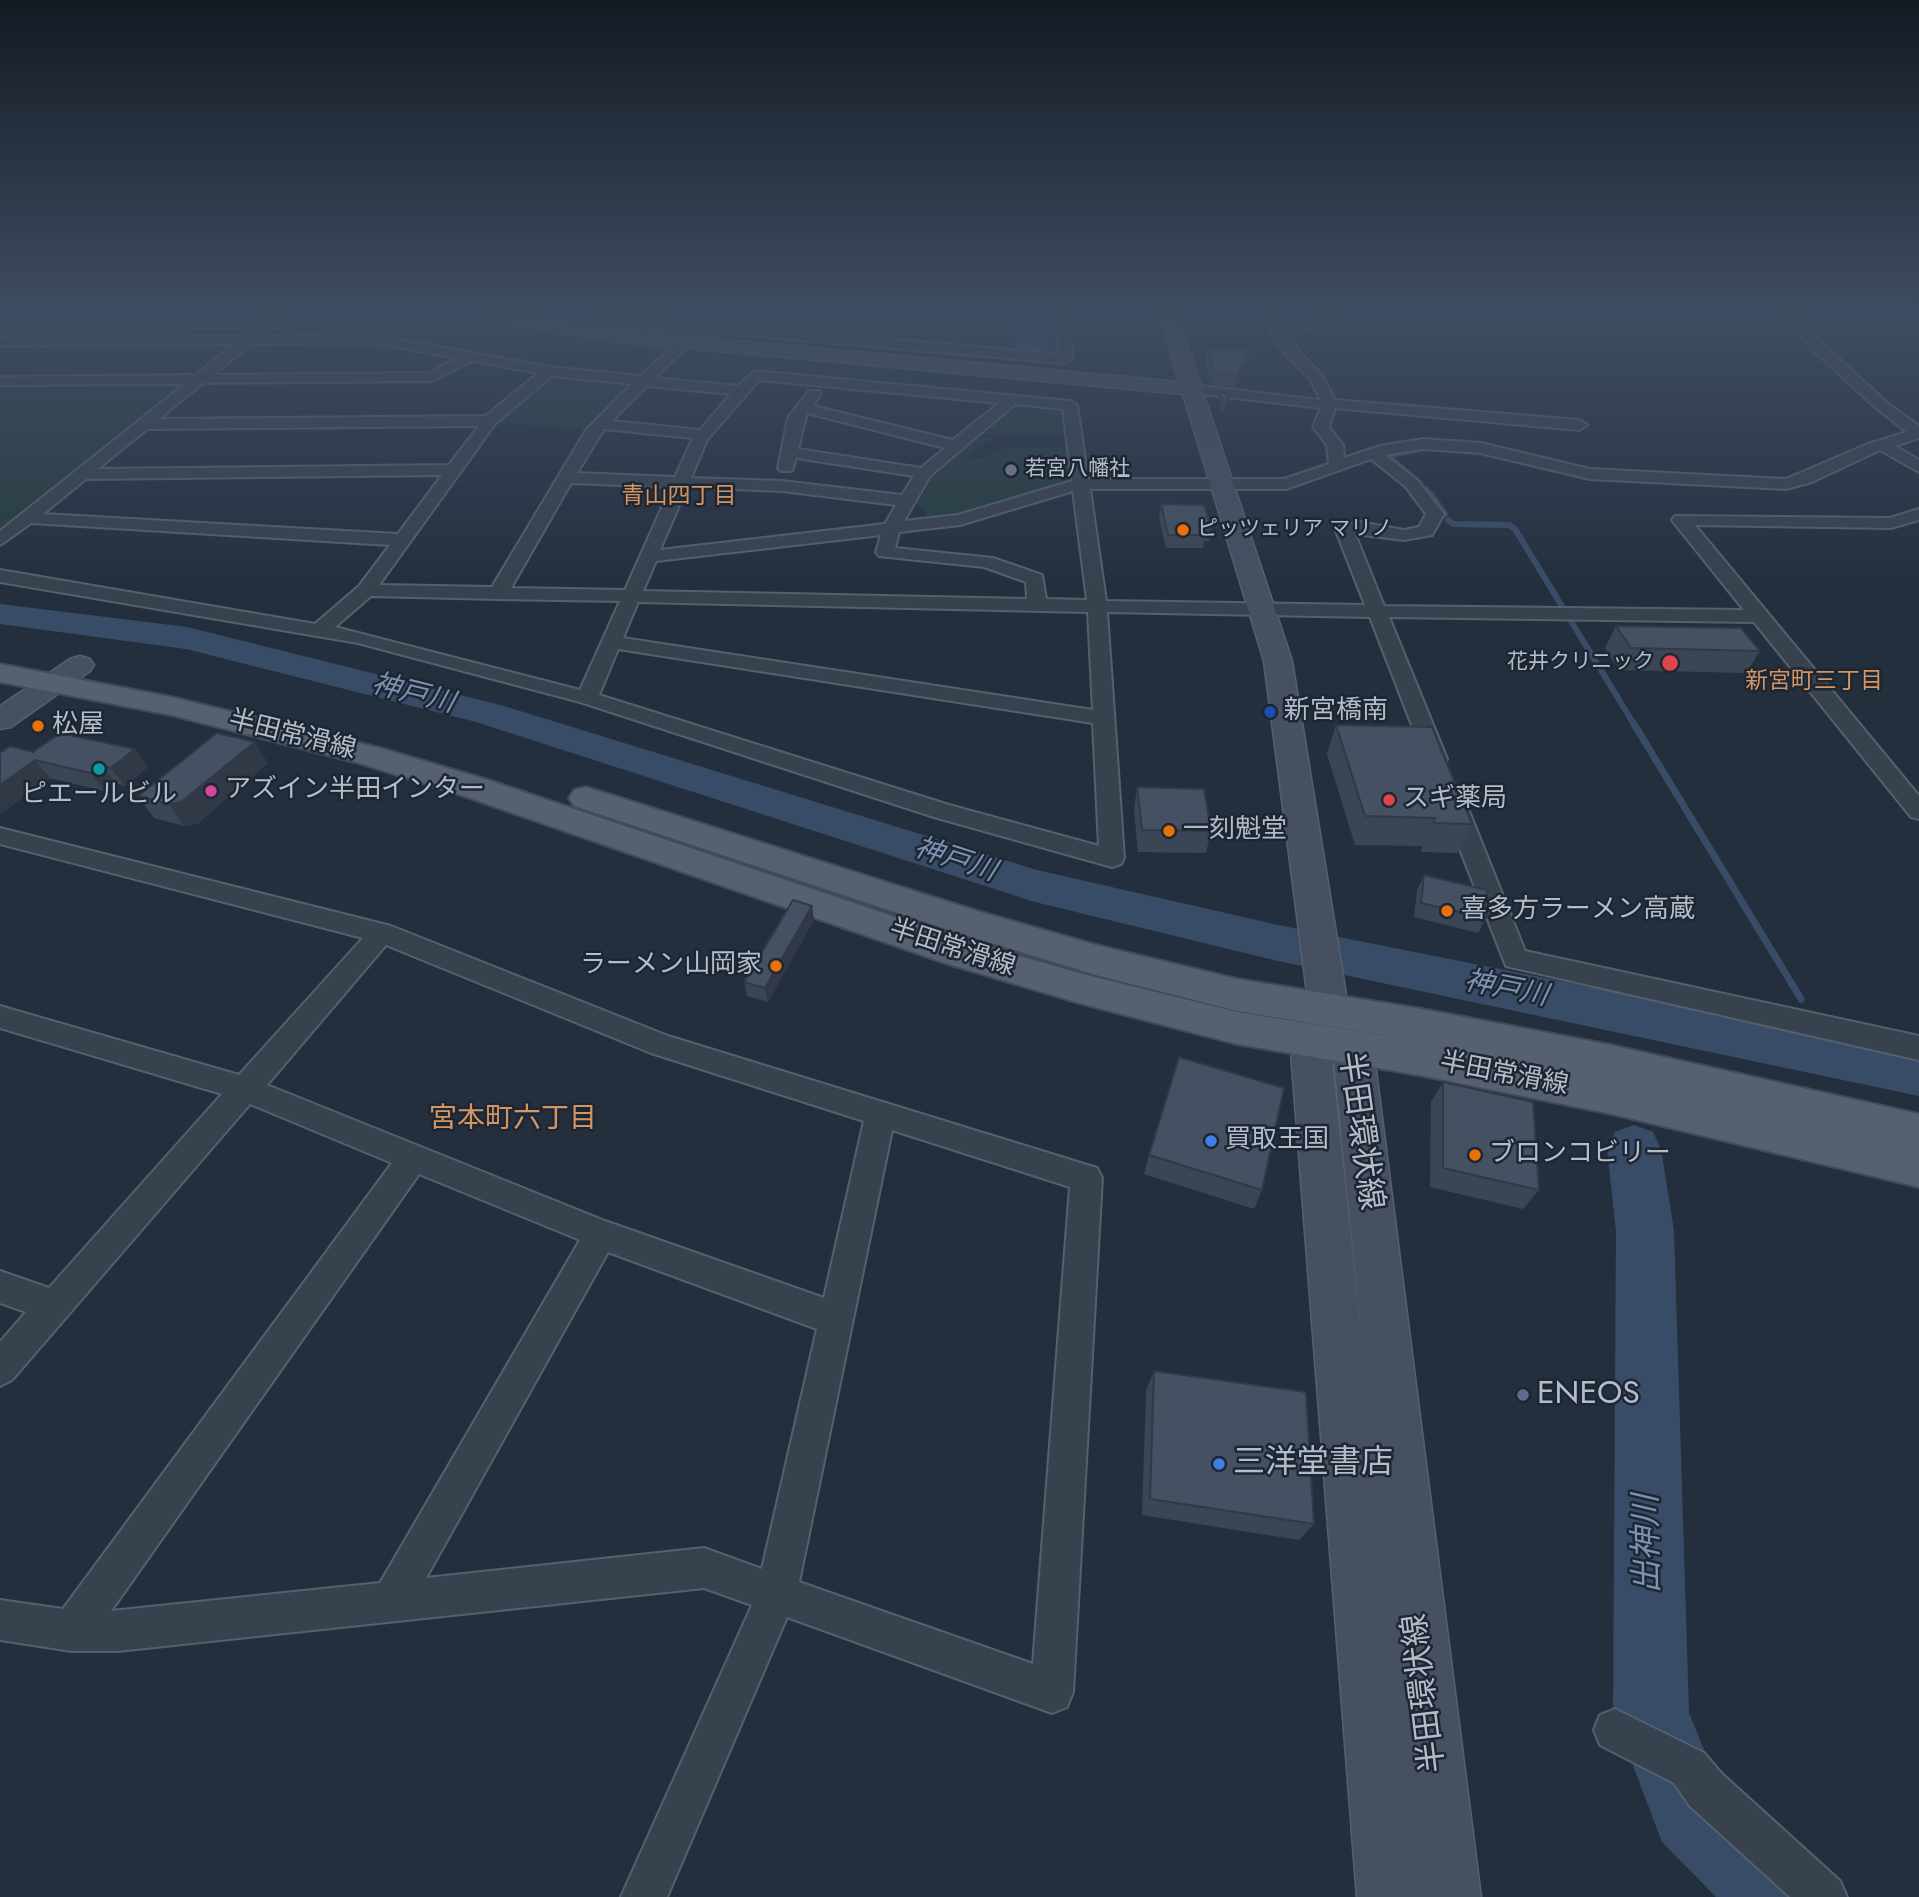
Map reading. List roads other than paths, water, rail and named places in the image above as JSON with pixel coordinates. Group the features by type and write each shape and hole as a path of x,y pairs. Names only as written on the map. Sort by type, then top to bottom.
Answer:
{"main road":[{"name":"半田常滑線","path":"0,650 171,706 368,755 476,788 962,954 1224,1025 1329,1017 1606,1061 1919,1133"},
{"name":"半田常滑線","path":"0,673 68,674"},
{"name":"半田常滑線","path":"1329,1017 1612,1096 1919,1167"}],"street":[{"path":"0,540 165,406"},
{"path":"320,629 366,590 491,421 509,406"},
{"path":"498,593 600,424 618,406"},
{"path":"587,698 681,482 704,435 729,406"},
{"path":"782,486 796,418 805,406"},
{"path":"1005,406 924,473 891,528 885,552 987,562 1035,579 1037,604"},
{"path":"0,576 359,637 587,698 942,811 1112,858 1097,606 1070,406"},
{"path":"1197,406 1278,661 1317,918 1329,1017"},
{"path":"1329,406 1321,427 1335,445 1337,466"},
{"path":"1336,406 1578,425"},
{"path":"648,557 960,520 1079,484 1286,484 1409,445 1452,444 1481,448 1574,472 1772,485 1798,482 1883,445 1919,433 1882,406"},
{"path":"803,408 957,446"},
{"path":"142,424 491,421"},
{"path":"600,424 704,435"},
{"path":"1883,445 1919,467"},
{"path":"789,452 924,473"},
{"path":"1374,454 1412,484 1435,514 1426,531 1404,535 1359,527 1345,531 1516,959 1919,1048"},
{"path":"82,474 454,470"},
{"path":"566,478 782,486 906,501"},
{"path":"1919,514 1891,523 1681,520 1919,811"},
{"path":"27,518 403,540"},
{"path":"366,590 1264,610 1759,616"},
{"path":"611,642 1103,718"},
{"path":"0,720 68,674"},
{"path":"0,1620 72,1631 118,1631 704,1568 776,1596 1052,1692 1086,1178 662,1045 382,933 4,841"},
{"path":"0,1368 382,933"},
{"path":"0,1017 245,1089 601,1234 838,1320"},
{"name":"半田環状線","path":"1329,1017 1389,1897"},
{"name":"半田環状線","path":"1329,1017 1449,1897"},
{"path":"644,1897 776,1596 838,1320 880,1115"},
{"path":"72,1631 414,1157"},
{"path":"392,1600 601,1234"},
{"path":"0,1287 54,1306"},
{"path":"1615,1730 1689,1768 1706,1790 1824,1897"}],"waterway":[{"path":"1421,483 1389,456 1427,448"},
{"path":"1426,488 1432,496"},
{"path":"1431,494 1445,514"},
{"path":"1448,520 1453,524 1509,525 1515,529 1563,608"},
{"name":"神戸川","path":"0,614 187,638 490,714 1035,886 1278,943 1919,1074"},
{"path":"1571,621 1635,726"},
{"path":"1634,724 1801,999"},
{"name":"出神川","path":"1634,1149 1645,1231 1651,1713 1690,1814 1774,1897"}],"place":[{"name":"若宮八幡社","path":"1011,470"},
{"name":"ピッツェリア マリノ","path":"1183,530"},
{"name":"花井クリニック","path":"1670,663"},
{"name":"新宮橋南","path":"1270,712"},
{"name":"松屋","path":"38,726"},
{"name":"ピエールビル","path":"99,769"},
{"name":"アズイン半田インター","path":"211,791"},
{"name":"スギ薬局","path":"1389,800"},
{"name":"一刻魁堂","path":"1169,831"},
{"name":"喜多方ラーメン高蔵","path":"1447,911"},
{"name":"ラーメン山岡家","path":"776,966"},
{"name":"買取王国","path":"1211,1141"},
{"name":"ブロンコビリー","path":"1475,1155"},
{"name":"ENEOS","path":"1523,1395"},
{"name":"三洋堂書店","path":"1219,1464"}],"district":[{"name":"青山四丁目","path":"679,497"},
{"name":"新宮町三丁目","path":"1814,682"},
{"name":"宮本町六丁目","path":"513,1120"}]}
